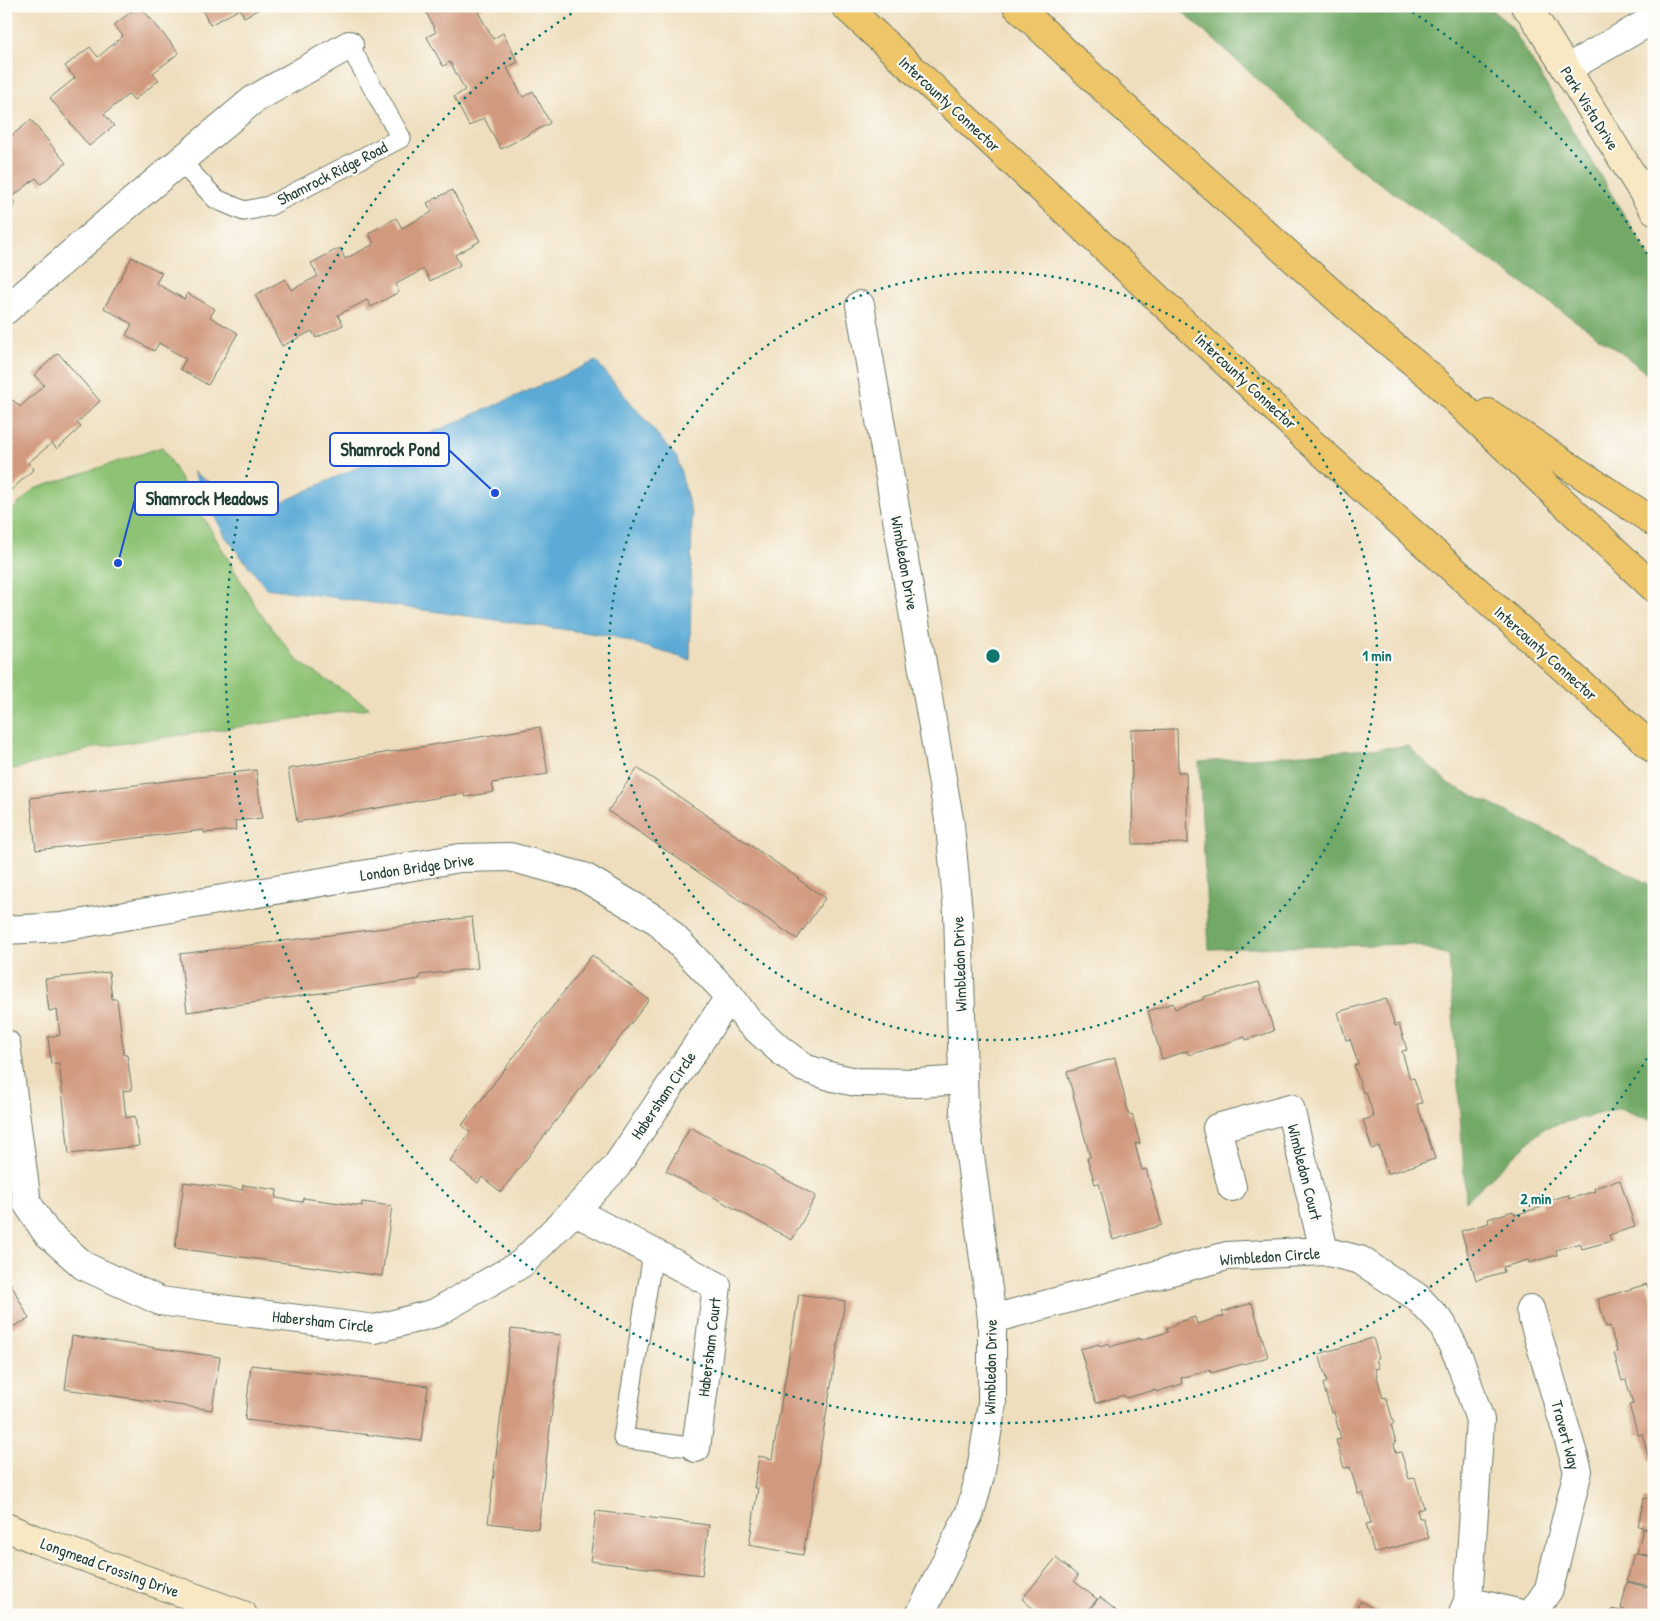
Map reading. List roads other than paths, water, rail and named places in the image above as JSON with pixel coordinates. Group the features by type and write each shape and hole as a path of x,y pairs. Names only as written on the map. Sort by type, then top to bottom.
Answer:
{"highway":[{"name":"Intercounty Connector","path":"845,6 1305,437 1652,748"},
{"path":"1017,6 1114,98 1363,321 1430,376 1654,588"},
{"path":"1430,376 1654,522"}],"street":[{"name":"Park Vista Drive","path":"1525,6 1531,12 1654,210"},
{"path":"1566,70 1654,19"},
{"name":"Shamrock Ridge Road","path":"6,310 180,160 253,100 349,46"},
{"name":"Wimbledon Drive","path":"860,305 950,825 958,913 964,1110 992,1319 992,1403 980,1476 970,1512 924,1613"},
{"name":"London Bridge Drive","path":"6,930 62,927 460,858 510,857 584,878 658,921 730,996 748,1021 779,1049 804,1068 856,1082 919,1083 963,1080"},
{"name":"Habersham Circle","path":"6,1044 27,1204 46,1232 84,1266 160,1301 375,1329 435,1313 521,1264 616,1167 730,996"},
{"name":"Wimbledon Court","path":"1232,1187 1217,1128 1290,1108 1324,1251"},
{"name":"Habersham Court","path":"574,1212 717,1286 696,1448"},
{"name":"Wimbledon Circle","path":"992,1319 1227,1256 1324,1251 1360,1260 1417,1297 1442,1324 1459,1358 1480,1420 1465,1608"},
{"name":"Travert Way","path":"1530,1309 1578,1471 1549,1589 1531,1615"},
{"name":"Longmead Crossing Drive","path":"6,1527 243,1615"},
{"path":"1465,1608 1526,1615"}],"lane":[{"name":"Shamrock Ridge Road","path":"180,160 216,199 244,211 269,206 401,138 349,46"},
{"path":"653,1254 624,1438 696,1448"}],"water":[{"path":"596,361 677,458 692,515 690,660 611,636 266,588 225,536 193,472 259,513 420,438"}],"place":[{"name":"Shamrock Pond","path":"495,493"},
{"name":"Shamrock Meadows","path":"118,563"}]}
